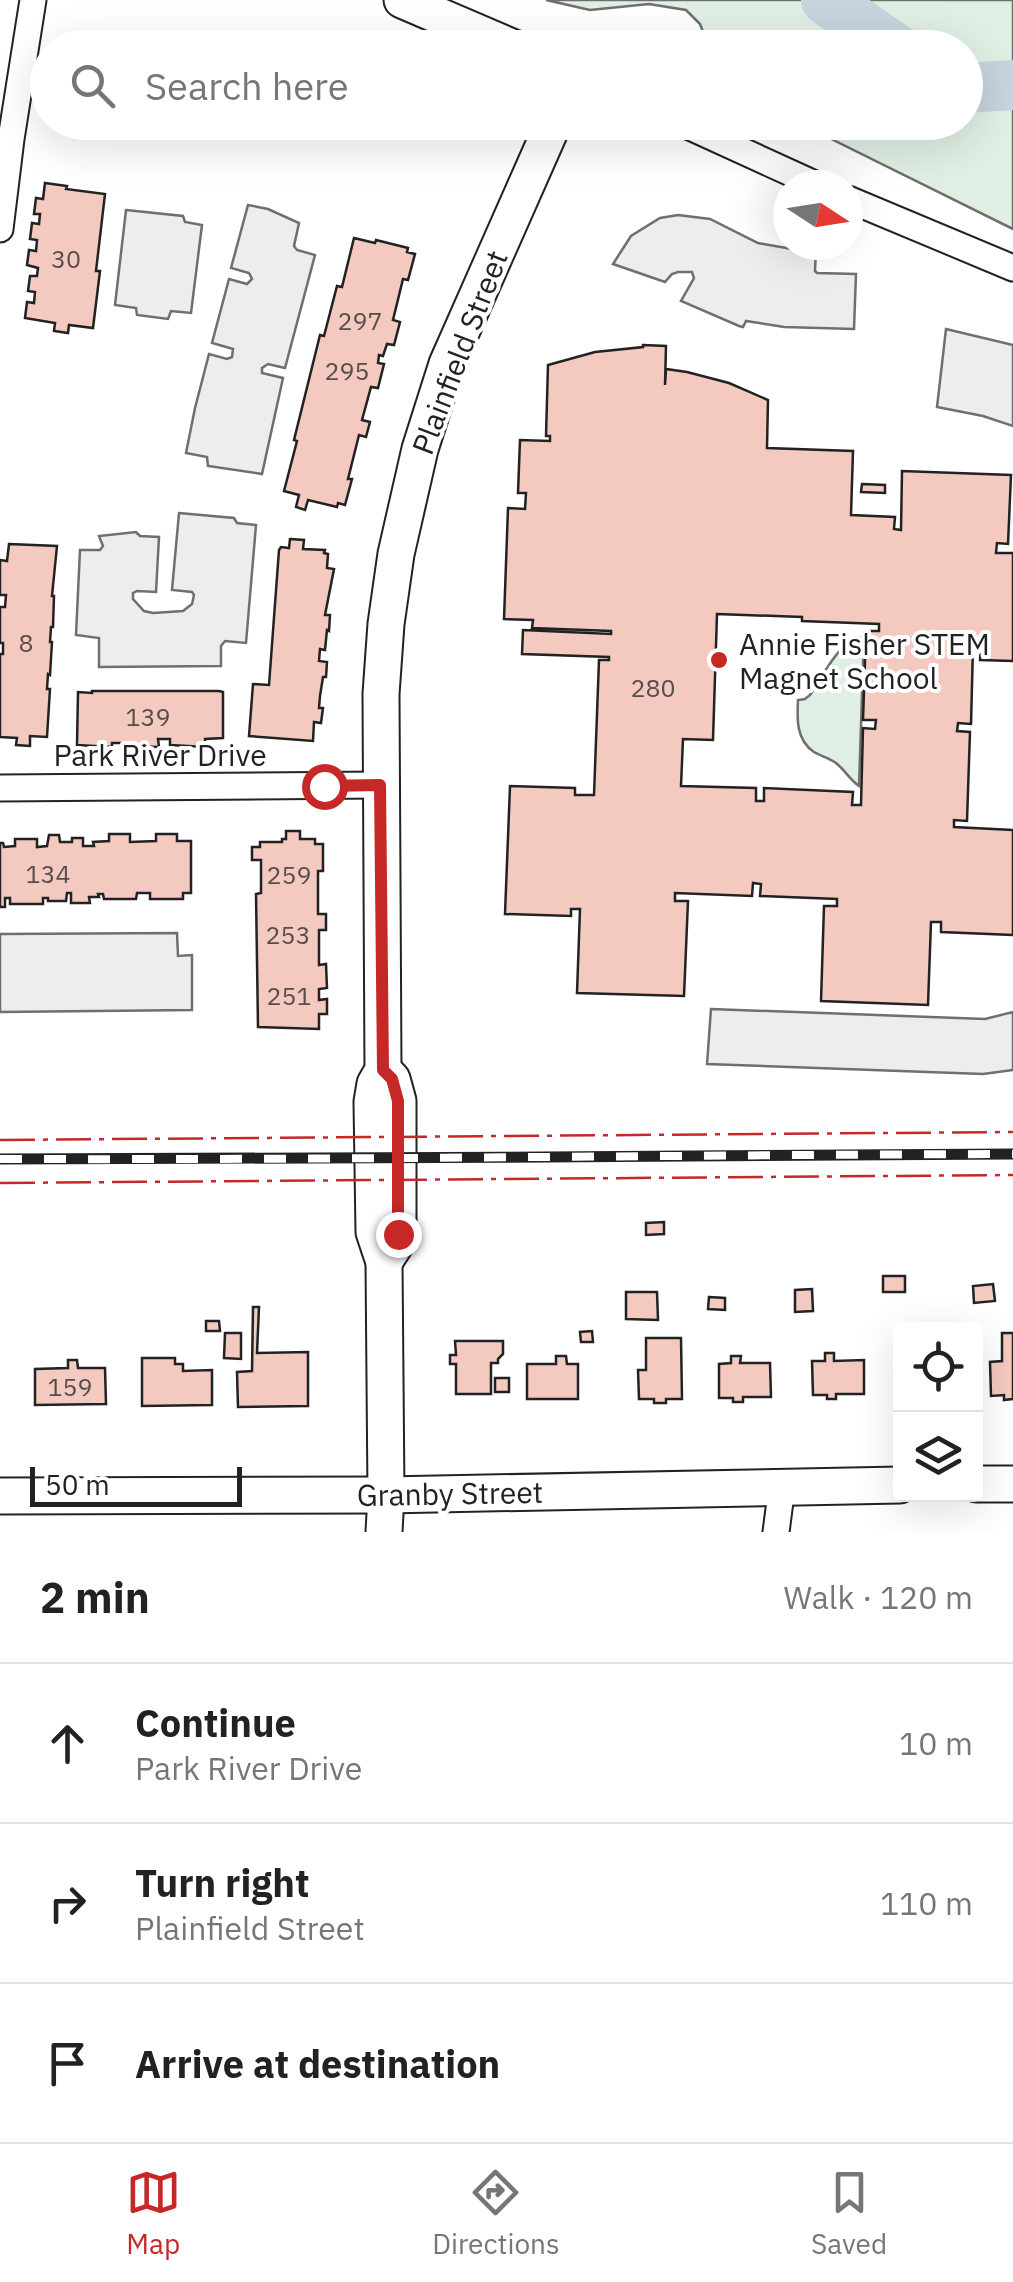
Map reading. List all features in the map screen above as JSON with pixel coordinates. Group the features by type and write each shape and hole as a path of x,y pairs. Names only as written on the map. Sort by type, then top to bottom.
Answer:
{"street":[{"path":"0,229 34,0"},
{"path":"402,0 472,30"},
{"name":"Plainfield Street","path":"384,1532 384,1262 398,1234 396,1089 383,1070 380,785 386,624 403,519 447,364 546,140"},
{"path":"719,140 785,170"},
{"path":"863,206 1013,268"},
{"name":"Park River Drive","path":"0,788 380,785"},
{"path":"983,1484 1013,1484"},
{"name":"Granby Street","path":"0,1496 386,1495 893,1485"},
{"path":"776,1532 782,1486"}],"green space":[{"path":"546,0 1013,0 1013,229 833,140 983,140 983,30 702,30 686,10 649,4 590,10"},
{"path":"864,636 859,786 836,763 808,747 799,729 798,700 810,695 839,652"}],"shaded area":[{"path":"248,205 299,223 294,246 315,255 285,368 268,364 262,368 262,373 283,378 262,474 208,466 207,457 186,453 209,354 232,357 233,349 212,343 229,279 247,284 252,279 249,273 231,268"},
{"path":"126,210 183,216 185,222 202,225 191,313 171,311 168,319 137,315 136,308 115,305"},
{"path":"678,215 710,219 758,243 773,246 773,260 816,260 817,273 856,274 854,329 784,327 746,321 743,327 739,326 681,301 694,278 692,272 672,274 665,282 613,264 631,236 660,218"},
{"path":"946,329 1013,345 1013,426 937,407"},
{"path":"179,513 234,518 237,523 256,525 246,643 225,641 221,646 221,666 99,667 99,638 76,635 80,550 100,550 103,546 99,536 136,532 140,536 159,537 156,592 137,591 133,599 144,611 183,611 192,604 194,595 172,590"},
{"path":"177,933 178,956 192,955 192,1010 0,1012 0,934"},
{"path":"711,1009 985,1019 1013,1012 1013,1070 983,1074 707,1064"}],"building":[{"path":"45,183 105,194 93,328 69,325 68,333 54,331 55,323 25,318 27,302 34,303 35,292 28,291 30,276 37,276 38,268 27,265 29,250 36,251 37,240 30,239 32,223 39,224 40,214 34,214 36,198 43,199"},
{"path":"354,238 408,248 407,252 415,254 408,280 403,279 393,320 400,322 394,345 387,344 383,356 379,355 378,363 384,364 378,388 371,387 362,420 370,422 366,437 359,435 345,505 338,503 337,507 308,500 305,510 296,507 299,495 284,491 320,335 324,336 337,286 342,287"},
{"path":"666,346 665,385 666,369 687,372 729,383 768,400 767,448 853,451 851,515 895,517 894,529 901,530 902,471 1011,475 1008,544 997,543 996,553 1013,553 1013,661 980,660 981,647 973,647 971,724 958,723 957,731 970,732 967,821 954,820 954,827 1013,830 1013,935 941,932 941,922 931,922 928,1005 821,1001 824,906 837,906 837,899 760,896 761,884 753,883 752,896 675,893 675,901 688,901 684,996 577,993 580,909 571,909 571,916 505,914 510,786 575,788 575,795 594,795 599,660 609,660 522,654 523,630 611,634 532,628 533,620 504,619 508,508 525,509 526,493 518,493 520,440 550,441 550,436 546,436 548,365 595,352","holes":["717,614 802,617 802,621 879,624 879,631 866,631 863,720 876,720 875,729 863,728 861,805 852,805 853,792 764,788 764,801 756,801 756,788 681,786 683,739 713,740"]},
{"path":"862,484 885,485 885,493 861,492"},
{"path":"290,539 304,540 303,549 325,550 327,568 334,569 325,615 330,615 329,631 319,661 327,662 320,696 319,708 323,708 321,723 314,722 313,741 249,736 253,684 269,685 279,550 289,548"},
{"path":"9,544 57,546 47,737 30,736 30,746 16,745 17,738 0,737 0,607 5,607 6,595 0,595 0,560 7,561"},
{"path":"78,692 223,692 223,738 205,739 205,747 170,745 170,739 158,739 159,747 124,743 112,743 112,747 77,745"},
{"path":"286,831 300,831 300,839 315,839 315,844 323,844 323,871 318,871 318,914 326,914 326,930 319,930 319,965 326,964 327,988 319,989 319,1000 327,999 327,1014 319,1014 319,1029 258,1027 256,894 261,893 261,860 252,860 252,847 260,847 260,842 282,842"},
{"path":"109,834 130,834 130,842 156,841 156,834 177,834 177,841 191,841 191,893 183,893 183,899 150,899 150,893 137,893 136,899 104,899 103,894 98,894 99,897 89,897 90,903 71,903 71,893 67,893 66,901 43,898 43,904 10,904 10,898 5,898 5,907 0,907 0,843 4,847 15,846 15,839 37,839 37,847 47,846 49,835 59,835 60,842 83,838 83,846 94,846 93,842 109,841"},
{"path":"664,1222 664,1234 646,1235 646,1223"},
{"path":"883,1276 905,1276 905,1292 883,1292"},
{"path":"993,1284 995,1301 974,1303 973,1286"},
{"path":"812,1289 813,1311 795,1312 795,1290"},
{"path":"626,1292 657,1292 658,1320 626,1319"},
{"path":"709,1297 725,1298 725,1310 708,1309"},
{"path":"253,1307 259,1307 257,1353 308,1352 308,1406 238,1407 237,1372 252,1371"},
{"path":"206,1321 219,1321 220,1331 206,1331"},
{"path":"592,1331 593,1342 581,1342 580,1332"},
{"path":"225,1333 241,1333 241,1359 224,1358"},
{"path":"1002,1333 1013,1333 1013,1399 1004,1400 1004,1395 991,1396 990,1362 1002,1361"},
{"path":"646,1338 681,1338 682,1399 654,1403 654,1399 639,1399 638,1370 646,1370"},
{"path":"455,1341 503,1341 503,1354 498,1363 491,1363 491,1394 456,1394 456,1364 450,1364 450,1355 456,1355"},
{"path":"825,1353 834,1353 834,1361 864,1360 864,1394 836,1394 836,1399 813,1395 812,1361 825,1361"},
{"path":"556,1356 566,1356 567,1364 578,1364 578,1399 527,1399 527,1364 556,1364"},
{"path":"731,1356 741,1356 740,1363 770,1363 771,1397 743,1397 743,1402 719,1398 719,1364 731,1363"},
{"path":"142,1358 175,1358 175,1364 183,1364 183,1371 212,1370 212,1405 142,1406"},
{"path":"68,1360 77,1360 78,1368 105,1368 106,1404 35,1405 35,1369 68,1368"},
{"path":"495,1378 509,1378 509,1392 495,1392"}],"waterway":[{"path":"826,0 869,30"},
{"path":"983,87 1013,85"}],"railway":[{"path":"0,1159 1013,1154"}],"power":[{"path":"0,1140 1013,1132"},
{"path":"0,1183 1013,1175"}],"place":[{"name":"Annie Fisher STEM Magnet School","path":"719,660"}],"route":[{"path":"324,786 380,785 383,1070 392,1079 398,1101 398,1234"}]}
